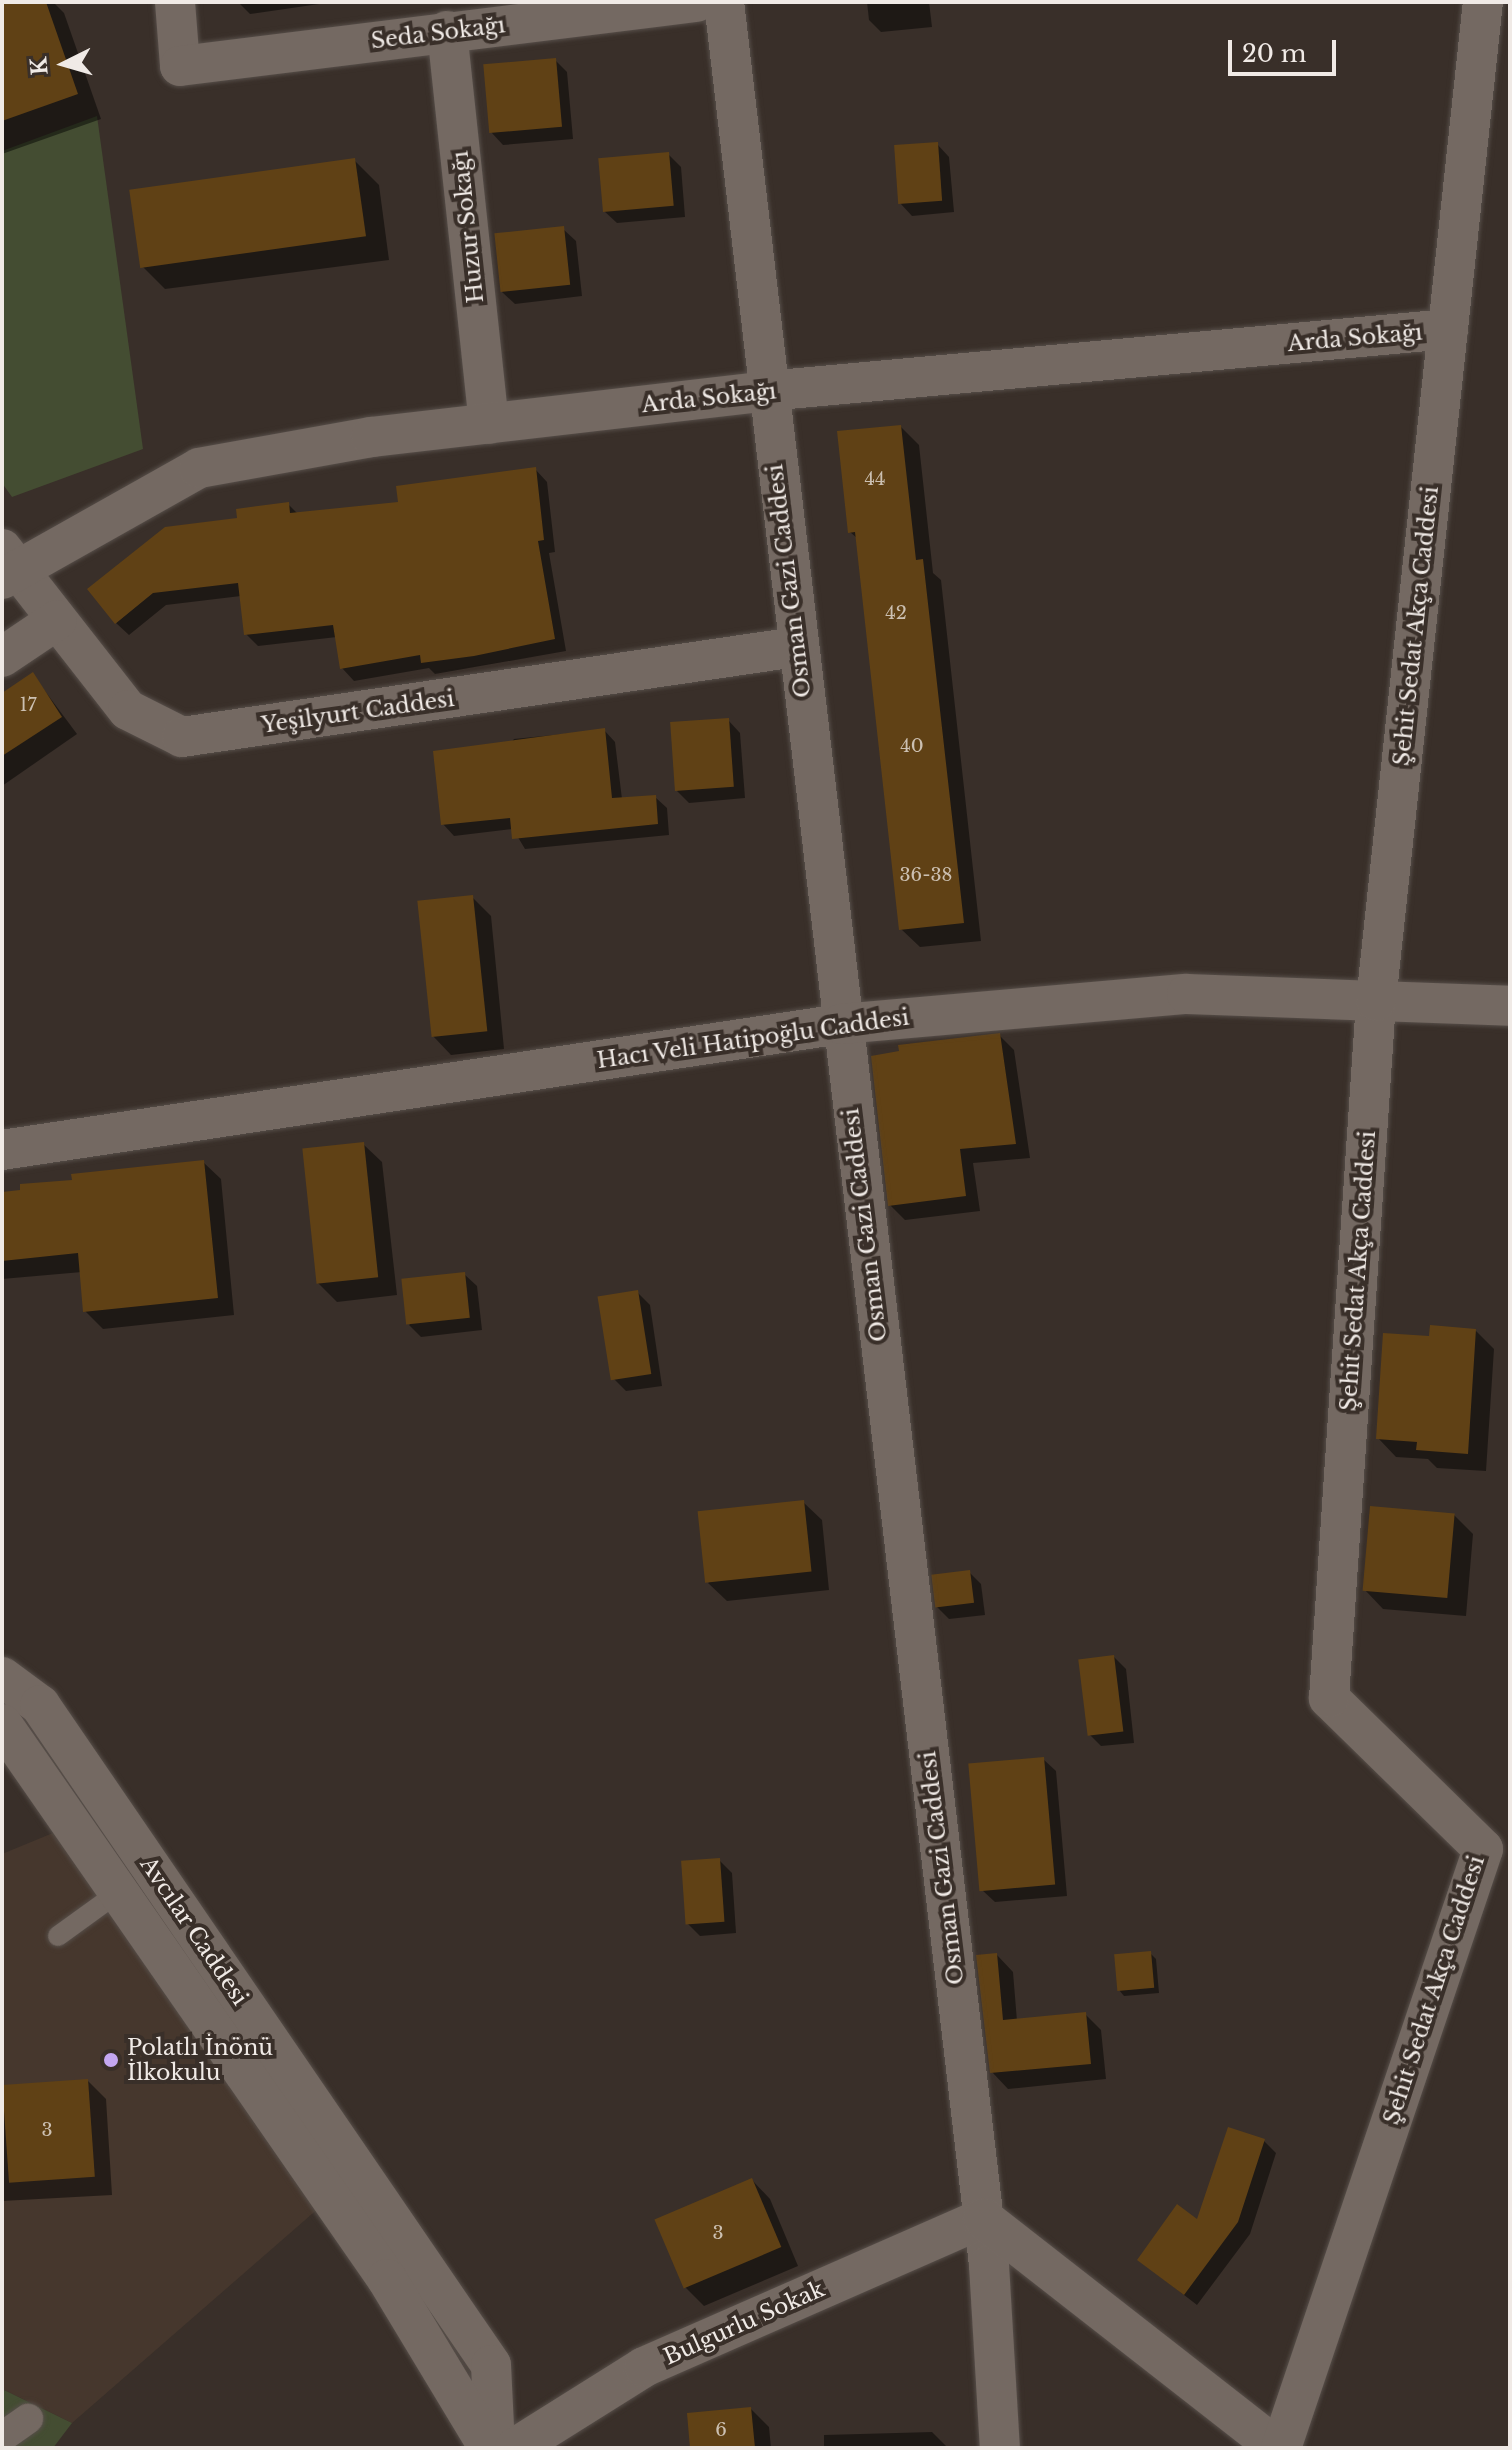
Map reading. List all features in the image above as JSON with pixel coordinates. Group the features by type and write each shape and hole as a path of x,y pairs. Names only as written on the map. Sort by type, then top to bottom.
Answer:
{"street":[{"name":"Seda Sokağı","path":"175,2 180,66 696,2"},
{"name":"Osman Gazi Caddesi","path":"724,2 796,647 983,2218 1000,2448"},
{"name":"Şehit Sedat Akça Caddesi","path":"1279,2448 1496,1857 1329,1698 1376,1001 1483,2"},
{"name":"Huzur Sokağı","path":"447,31 489,424"},
{"name":"Arda Sokağı","path":"7,565 199,468 371,437 767,391 1448,329"},
{"name":"Yeşilyurt Caddesi","path":"7,565 57,620 128,710 182,737 796,647"},
{"path":"2,657 57,620"},
{"name":"Hacı Veli Hatipoğlu Caddesi","path":"2,1150 841,1024 1187,994 1510,1006"},
{"name":"Avcılar Caddesi","path":"2,1677 40,1705 491,2365 495,2448"},
{"name":"Avcılar Caddesi","path":"2,1724 116,1893 387,2279 489,2448"},
{"path":"983,2218 1279,2448"},
{"name":"Bulgurlu Sokak","path":"515,2448 644,2367 983,2218"},
{"path":"2,2437 28,2419"}],"lane":[{"path":"58,1936 116,1893 153,1871"}],"shaded area":[{"name":"Polatlı İnönü İlkokulu","path":"53,1833 328,2200 72,2423 2,2389 2,1854"}],"green space":[{"path":"97,116 143,449 12,497 2,483 2,151"},
{"path":"2,2389 72,2423 53,2448 2,2448"}],"building":[{"path":"2,2 46,2 78,94 2,121"},
{"path":"556,58 562,127 489,133 483,64"},
{"path":"938,142 942,201 898,204 894,145"},
{"path":"669,152 674,206 603,212 598,158"},
{"path":"355,158 366,236 140,268 129,190"},
{"path":"564,226 570,285 501,292 494,233"},
{"path":"901,425 916,560 923,559 964,923 899,930 855,532 848,533 837,431"},
{"path":"536,467 544,540 538,541 555,639 474,656 421,663 420,655 340,669 333,625 244,635 238,583 153,593 115,624 87,589 165,527 237,518 236,509 289,502 290,513 398,502 396,486"},
{"path":"33,672 62,717 2,756 2,693"},
{"path":"729,718 734,787 675,791 670,722"},
{"path":"605,728 612,798 656,795 658,824 512,839 510,818 441,825 433,751"},
{"path":"473,895 487,1031 432,1037 417,901"},
{"path":"1000,1033 1016,1144 960,1149 966,1196 888,1206 871,1056 899,1051 898,1045"},
{"path":"364,1142 378,1277 317,1284 302,1148"},
{"path":"204,1160 218,1298 83,1312 78,1253 2,1261 2,1192 20,1190 20,1184 72,1180 71,1174"},
{"path":"465,1272 470,1318 406,1324 401,1279"},
{"path":"638,1290 651,1374 611,1380 598,1296"},
{"path":"1430,1325 1476,1329 1468,1454 1416,1450 1417,1442 1376,1439 1383,1333 1429,1336"},
{"path":"804,1500 812,1572 705,1583 698,1511"},
{"path":"1370,1506 1455,1513 1447,1598 1363,1591"},
{"path":"970,1570 974,1603 935,1608 931,1575"},
{"path":"1114,1655 1123,1731 1088,1736 1078,1659"},
{"path":"1044,1757 1055,1885 979,1891 968,1764"},
{"path":"720,1858 724,1922 686,1925 681,1861"},
{"path":"1151,1951 1154,1988 1117,1991 1114,1954"},
{"path":"997,1953 1003,2020 1086,2012 1091,2064 990,2073 976,1955"},
{"path":"88,2079 95,2177 9,2183 2,2085"},
{"path":"1228,2127 1265,2139 1238,2222 1184,2295 1137,2260 1177,2204 1197,2219"},
{"path":"752,2178 781,2247 684,2288 654,2219"},
{"path":"751,2407 755,2448 690,2448 687,2413"}],"place":[{"name":"Polatlı İnönü İlkokulu","path":"111,2060"}]}
